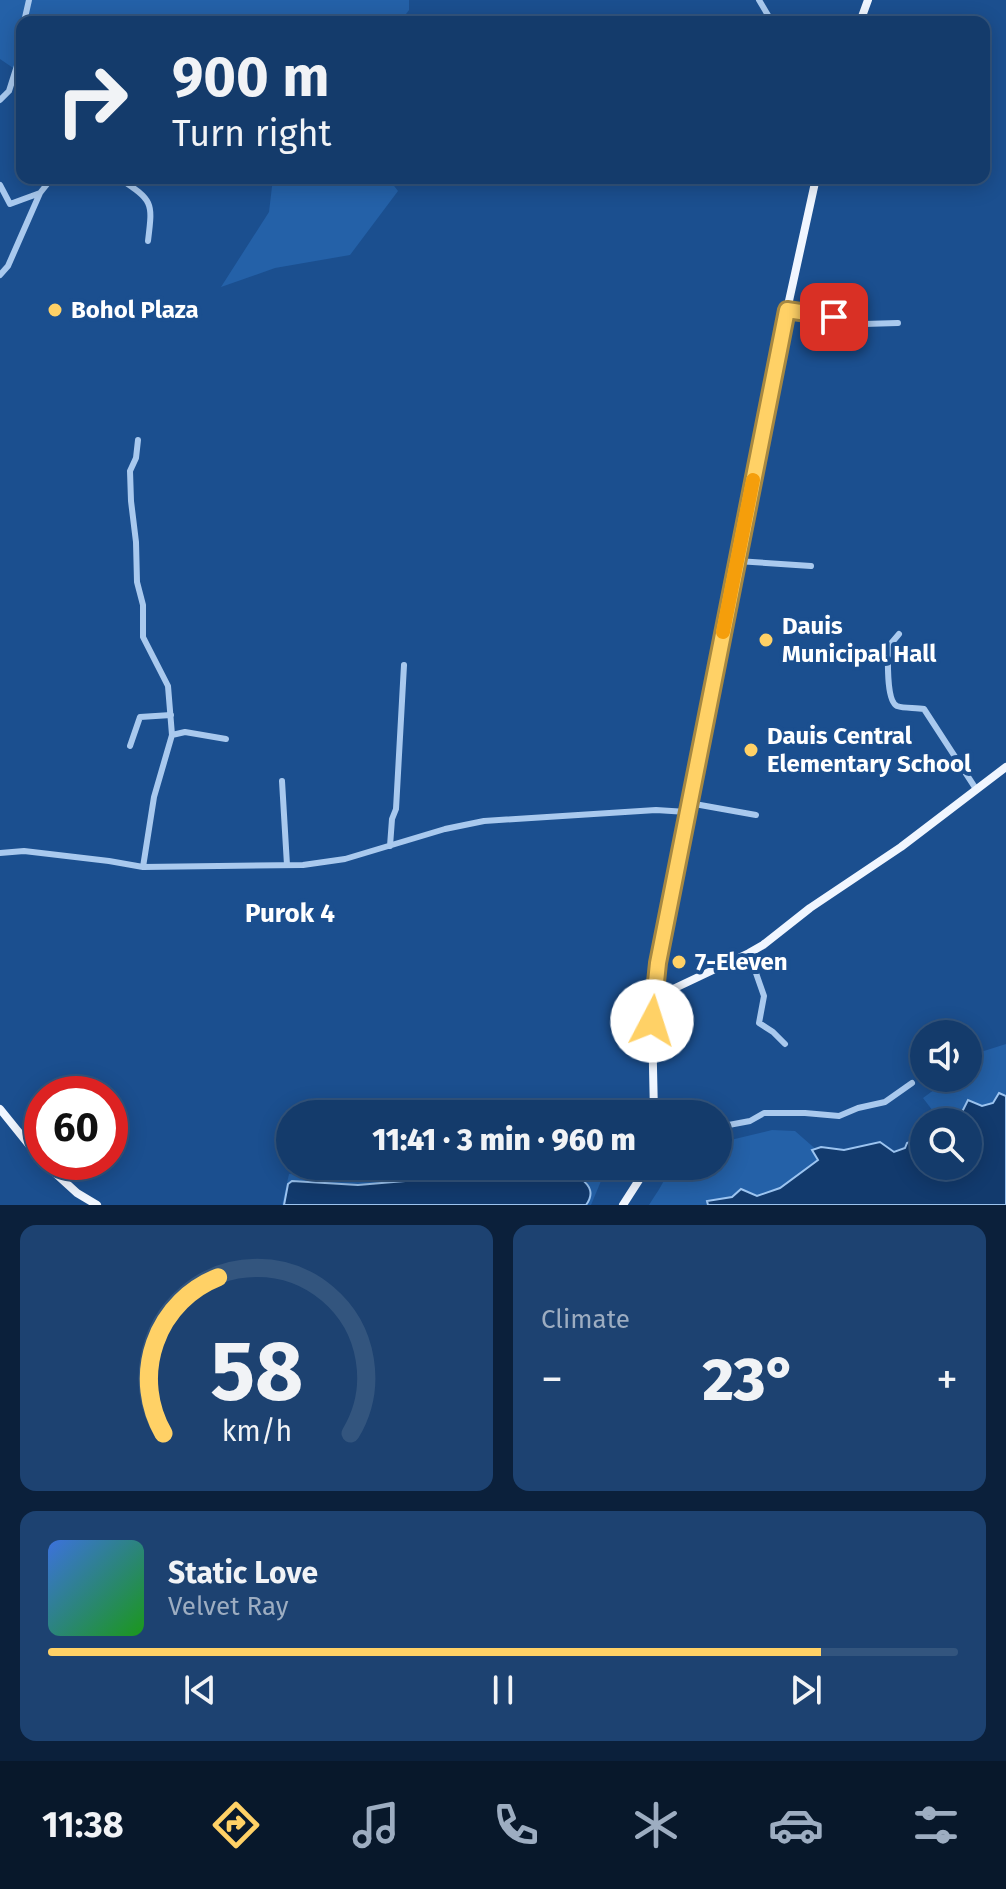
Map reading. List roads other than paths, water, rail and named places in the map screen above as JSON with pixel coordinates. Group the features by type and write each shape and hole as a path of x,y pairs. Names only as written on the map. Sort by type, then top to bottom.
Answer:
{"main road":[{"path":"654,1100 652,1021 658,963 815,184"},
{"path":"654,998 763,945 810,908 901,847 1006,767"},
{"path":"0,1109 24,1139"},
{"path":"62,1180 97,1205"},
{"path":"623,1205 639,1180"}],"street":[{"path":"0,100 9,91 16,69"},
{"path":"0,275 8,266 40,193 47,184"},
{"path":"127,184 148,199 152,211 148,241"},
{"path":"0,185 10,204 40,193"},
{"path":"787,310 864,324 898,323"},
{"path":"138,440 136,458 130,471 137,582 143,605 143,637 168,686 172,735 154,797 143,867"},
{"path":"737,561 811,566"},
{"path":"899,634 888,647 892,701 894,705 924,709 976,789"},
{"path":"390,846 396,809 404,665"},
{"path":"130,746 140,717 171,715"},
{"path":"172,735 185,732 226,739"},
{"path":"282,781 287,865"},
{"path":"0,853 24,851 143,867 287,865 345,859 445,829 484,821 688,808 756,815"},
{"path":"749,953 764,996 759,1023 785,1044"},
{"path":"732,1124 750,1121 764,1113 839,1116 885,1102 910,1084"}],"place":[{"name":"Bohol Plaza","path":"55,310"},
{"name":"Dauis Municipal Hall","path":"766,640"},
{"name":"Dauis Central Elementary School","path":"751,750"},
{"name":"7-Eleven","path":"679,962"}],"district":[{"name":"Purok 4","path":"290,913"}]}
